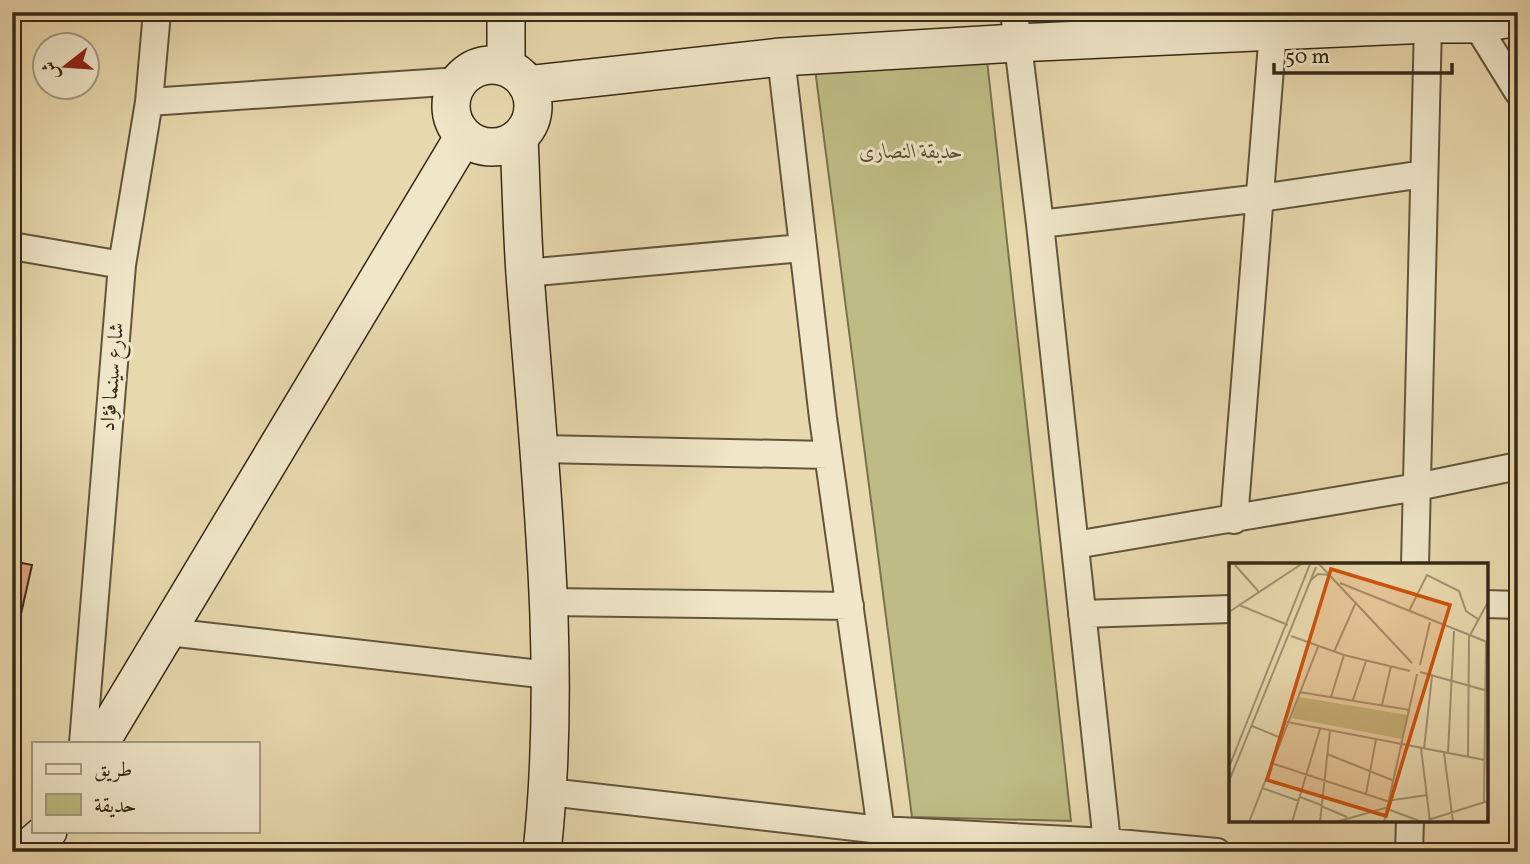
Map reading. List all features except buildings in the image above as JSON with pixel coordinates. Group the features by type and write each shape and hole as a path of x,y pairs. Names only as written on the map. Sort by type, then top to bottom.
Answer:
{"street":[{"name":"شارع سينما فؤاد","path":"83,742 122,265 149,102 157,12"},
{"path":"506,12 517,76 532,98 532,112 528,126 519,136 498,146 486,146 464,136 452,116 451,103 459,80 480,66 493,64 517,76 780,57 1015,28 1273,31 1425,18 1518,17"},
{"path":"1415,563 1425,18"},
{"path":"1476,18 1518,92"},
{"path":"1015,28 1040,224 1107,842"},
{"path":"1234,520 1273,31"},
{"path":"780,57 828,455 881,830"},
{"path":"149,102 459,80"},
{"path":"101,742 464,136"},
{"path":"519,136 525,273 541,449 548,602 549,792 542,852"},
{"path":"1040,224 1261,198 1424,174"},
{"path":"12,246 122,265"},
{"path":"525,273 802,248"},
{"path":"541,449 828,455"},
{"path":"1075,545 1234,520 1518,466"},
{"path":"548,602 850,606"},
{"path":"1488,604 1518,605"},
{"path":"1082,614 1229,609"},
{"path":"168,632 549,675"},
{"path":"549,792 881,830 1107,842 1217,852"},
{"path":"1409,852 1410,822"},
{"path":"24,852 49,832"},
{"path":"46,852 50,832"}],"green space":[{"name":"حديقة النصارى","path":"986,51 1071,821 912,817 815,69"}]}
